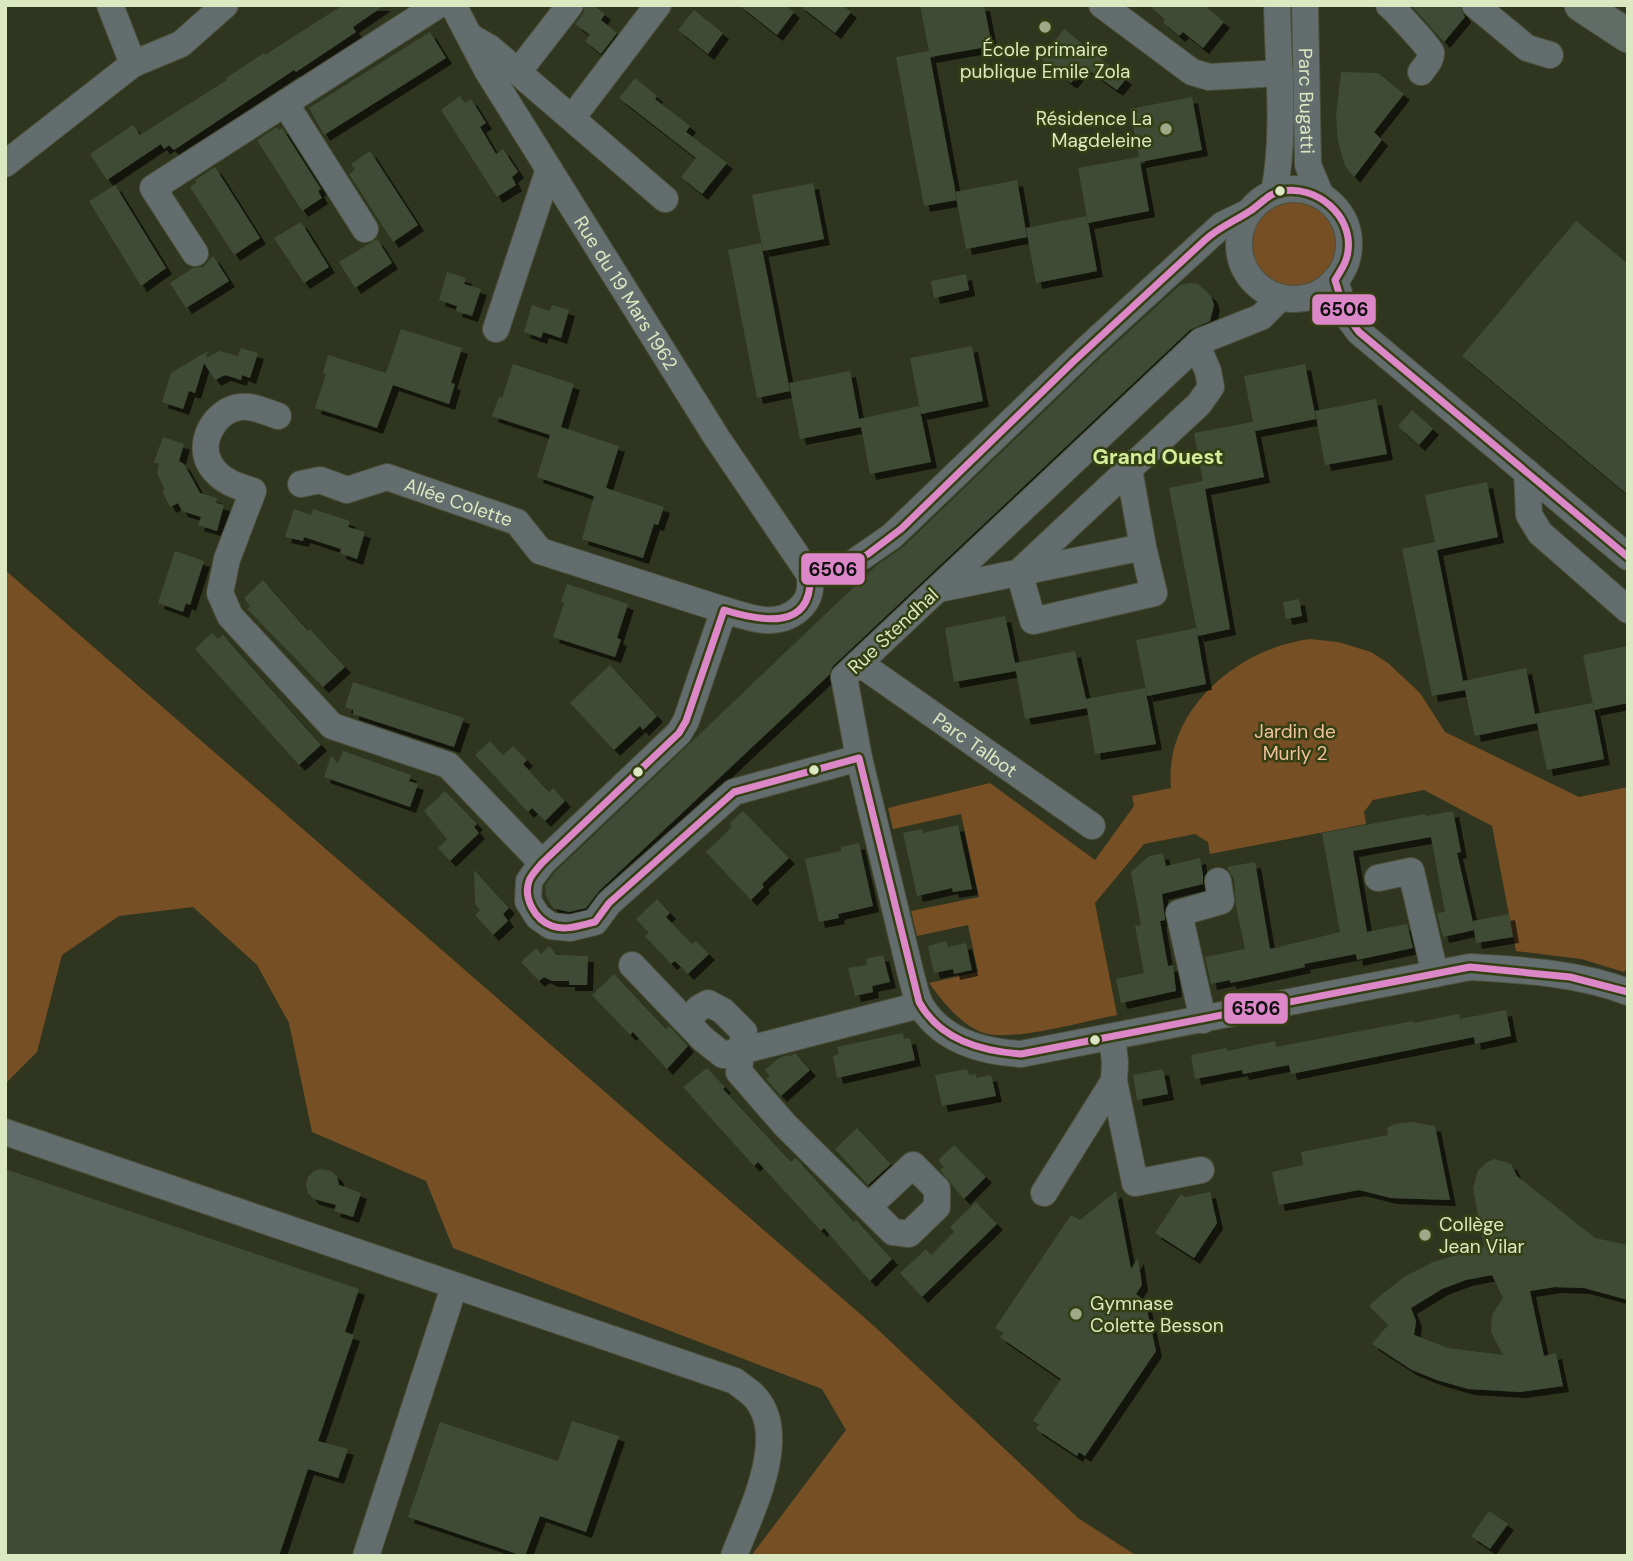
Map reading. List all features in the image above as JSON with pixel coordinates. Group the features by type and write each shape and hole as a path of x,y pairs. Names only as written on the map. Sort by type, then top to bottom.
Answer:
{"main road":[{"path":"1581,5 1626,34"}],"street":[{"path":"110,5 133,64"},
{"path":"5,164 133,64 181,44 225,5"},
{"path":"195,253 153,188 438,5"},
{"name":"Rue du 19 Mars 1962","path":"453,5 487,70 716,438 810,575"},
{"path":"518,72 570,5"},
{"path":"572,118 659,5"},
{"path":"1102,5 1192,72 1209,76 1280,73"},
{"name":"Parc Bugatti","path":"1274,193 1279,169 1280,73 1277,5"},
{"name":"Parc Bugatti","path":"1305,5 1308,165 1321,196"},
{"path":"1389,5 1430,47 1429,62 1421,72"},
{"path":"1475,5 1527,48 1550,55"},
{"path":"467,34 490,48 666,199"},
{"path":"285,103 365,229"},
{"path":"496,329 549,169"},
{"path":"1289,189 1306,190 1321,196 1336,208 1345,224 1349,242 1347,260 1335,280 1326,289 1310,297 1295,300 1280,298 1263,290 1250,278 1242,263 1239,245 1241,228 1249,212 1260,201 1289,189"},
{"path":"1249,212 1222,225 1091,345 892,536 850,565 810,575 811,591 806,602 786,619 765,621 724,610 686,722 679,733 542,863 529,881 528,901 538,917 551,926 570,928 594,922 610,903 734,792 859,758 920,1004 930,1018 961,1041 997,1053 1021,1054 1470,967 1534,970 1627,990"},
{"path":"1335,280 1345,313 1359,332 1628,557"},
{"name":"Rue Stendhal","path":"859,758 844,677 1201,341 1261,317 1280,298"},
{"path":"1019,572 1199,404 1211,387 1208,371 1197,346"},
{"path":"278,415 243,406 227,410 212,425 205,441 209,465 226,482 253,491 227,559 220,593 230,616 332,726 448,765 542,863"},
{"path":"1019,572 1033,621 1154,593 1129,469"},
{"path":"1527,472 1529,515 1540,533 1628,610"},
{"name":"Allée Colette","path":"301,484 320,480 347,490 387,477 517,522 540,551 724,610"},
{"path":"937,589 1143,547"},
{"name":"Parc Talbot","path":"859,663 1093,826"},
{"path":"1378,878 1411,871 1435,974"},
{"path":"1203,1020 1179,913 1221,901 1218,881"},
{"path":"632,965 703,1039 723,1055 920,1004"},
{"path":"1112,1037 1114,1081 1135,1183 1200,1170"},
{"path":"741,1051 739,1072 785,1125 868,1207"},
{"path":"1044,1193 1114,1081"},
{"path":"5,1132 736,1381 754,1396 766,1416 770,1438 767,1465 734,1556"},
{"path":"366,1556 454,1287"}],"green space":[{"path":"1283,201 1301,201 1317,208 1330,221 1337,237 1337,255 1330,271 1317,284 1301,291 1283,291 1267,284 1254,271 1247,255 1247,237 1254,221 1267,208"},
{"path":"5,570 874,1326 1078,1518 1137,1556 751,1556 846,1430 822,1389 453,1248 426,1181 312,1132 289,1023 257,965 193,907 119,916 62,955 37,1052 5,1084"},
{"name":"Jardin de Murly 2","path":"1310,639 1338,642 1371,652 1388,663 1420,693 1445,732 1579,797 1628,787 1628,967 1624,972 1581,959 1516,951 1492,826 1424,790 1373,800 1364,812 1366,824 1210,854 1208,842 1195,834 1144,844 1095,903 1117,1015 1030,1033 997,1035 976,1030 953,1012 929,983 978,972 968,925 917,936 911,911 979,897 961,814 893,829 888,808 990,783 1095,860 1134,806 1132,796 1171,788 1172,760 1179,734 1192,709 1210,688 1257,655"}],"building":[{"path":"343,5 385,5 353,27 356,32 174,150 169,145 164,149 161,144 107,180 90,154 133,125 140,135 227,80 226,78 264,53 265,55"},
{"path":"585,5 593,5 605,14 601,20 617,33 601,54 585,41 590,35 575,24 583,14"},
{"path":"739,5 785,5 794,12 777,35"},
{"path":"799,5 842,5 851,12 835,33"},
{"path":"920,5 984,5 992,46 930,57 957,200 924,206 896,57 929,51"},
{"path":"1149,5 1204,5 1224,22 1203,48 1183,32 1179,36"},
{"path":"1411,5 1459,5 1465,17 1444,42"},
{"path":"694,10 723,33 708,54 678,30"},
{"path":"1064,29 1126,79 1117,90 1084,67 1071,83 1041,59"},
{"path":"430,32 446,58 324,135 309,108"},
{"path":"1341,72 1378,73 1404,94 1374,132 1382,140 1354,177 1345,166 1338,141 1336,116"},
{"path":"635,78 657,96 655,99 690,126 686,132 727,163 702,194 681,177 696,158 619,98"},
{"path":"460,96 465,103 471,99 486,123 480,127 496,154 503,149 518,172 512,177 516,185 497,197 441,110"},
{"path":"1192,97 1202,150 1140,162 1149,211 1088,223 1078,168 1139,157 1130,109"},
{"path":"277,127 279,130 282,128 321,189 318,191 322,198 302,211 257,140"},
{"path":"370,151 418,225 393,242 349,174 355,170 351,164"},
{"path":"215,167 260,238 234,255 190,187 196,183 195,180"},
{"path":"1017,180 1027,237 966,249 955,192"},
{"path":"813,183 824,239 763,251 752,195"},
{"path":"115,185 166,268 141,286 89,201"},
{"path":"1087,216 1097,271 1036,283 1026,228"},
{"path":"1576,221 1628,264 1628,495 1462,356"},
{"path":"301,222 329,267 304,283 274,238"},
{"path":"377,239 392,263 355,288 339,262"},
{"path":"761,243 790,391 757,398 728,250"},
{"path":"213,256 229,281 186,308 170,283 193,268 203,267"},
{"path":"447,272 466,278 464,284 481,289 472,316 456,311 457,306 439,300"},
{"path":"966,274 969,290 934,298 931,281"},
{"path":"1198,284 1211,296 1214,305 1210,321 1190,330 833,666 829,675 599,891 586,908 569,912 553,908 546,896 545,886 554,873 877,565 903,547 1180,285"},
{"path":"532,305 550,311 552,305 569,310 561,338 543,332 541,338 524,332"},
{"path":"401,329 462,348 451,383 455,384 449,404 393,385 377,428 315,408 326,374 323,373 328,355 386,373"},
{"path":"972,346 983,401 921,414 910,358"},
{"path":"241,348 258,353 250,378 242,375 241,380 225,375 215,380 204,363 195,393 189,391 183,409 162,402 171,373 208,351 206,358 220,351 238,356"},
{"path":"513,364 574,384 561,427 619,446 606,488 664,507 658,525 654,524 643,558 582,539 594,496 537,477 550,435 492,416 499,397 502,398"},
{"path":"1305,364 1316,419 1255,431 1264,477 1205,489 1230,629 1198,636 1169,488 1203,481 1194,433 1253,422 1244,376"},
{"path":"850,371 859,419 919,406 931,462 870,474 861,427 800,439 789,383"},
{"path":"1376,399 1387,454 1325,465 1315,411"},
{"path":"1412,410 1433,429 1419,445 1398,426"},
{"path":"163,437 184,444 179,461 184,464 200,493 217,498 216,503 224,505 217,531 198,525 201,517 182,511 178,503 170,507 157,473 159,464 154,462"},
{"path":"1487,482 1498,537 1437,550 1463,681 1526,668 1535,714 1593,703 1604,759 1547,770 1537,723 1475,736 1465,690 1432,696 1402,549 1435,542 1425,495"},
{"path":"294,509 311,515 313,509 350,521 348,527 365,532 357,559 340,553 341,549 304,537 303,541 285,537"},
{"path":"175,551 204,561 190,605 186,603 183,612 158,603"},
{"path":"263,580 308,631 310,629 345,667 323,687 247,609 250,606 244,598"},
{"path":"567,584 628,604 617,638 621,640 615,657 553,637"},
{"path":"1299,599 1302,616 1286,619 1283,602"},
{"path":"1005,616 1015,663 1075,651 1086,699 1145,688 1156,744 1095,754 1087,708 1025,719 1016,671 954,682 945,628"},
{"path":"1196,628 1206,684 1147,696 1136,640"},
{"path":"212,633 218,639 223,635 321,745 299,765 195,649"},
{"path":"1628,646 1628,703 1594,710 1583,655"},
{"path":"610,665 657,716 643,730 640,726 614,750 570,703"},
{"path":"353,682 464,718 454,747 353,714 353,710 345,707"},
{"path":"490,741 503,755 513,746 527,760 523,764 549,792 553,788 565,801 545,821 532,808 528,812 475,755"},
{"path":"343,751 411,775 409,781 418,784 410,807 324,777 331,756 338,763"},
{"path":"445,791 477,824 474,827 479,833 450,861 438,848 447,839 424,811"},
{"path":"743,811 789,858 762,884 764,887 751,900 706,852 732,827 729,824"},
{"path":"1453,811 1461,852 1457,853 1474,927 1473,921 1509,914 1513,937 1476,943 1474,930 1443,937 1437,913 1445,912 1431,837 1353,851 1367,932 1407,924 1413,948 1357,960 1356,954 1304,964 1305,967 1241,981 1211,984 1205,957 1245,949 1236,906 1234,879 1227,867 1255,862 1270,949 1308,940 1340,932 1322,833"},
{"path":"958,825 972,889 953,892 952,888 917,896 903,833 922,829 923,833"},
{"path":"859,843 873,906 838,914 839,918 819,922 805,859 841,851 841,847"},
{"path":"1163,853 1166,866 1200,858 1203,876 1203,884 1162,894 1165,920 1160,921 1168,966 1173,965 1176,991 1121,1003 1116,979 1144,973 1135,926 1141,925 1131,872 1149,856"},
{"path":"474,870 509,908 503,914 508,921 493,935 475,915 480,910 475,904"},
{"path":"657,899 670,913 666,917 692,944 696,941 709,954 688,974 675,961 671,964 645,936 649,933 636,919"},
{"path":"946,941 948,947 966,943 972,970 954,974 953,969 934,973 928,946"},
{"path":"549,946 557,955 588,956 587,985 569,985 569,981 552,981 544,977 539,981 521,962 536,948 541,954"},
{"path":"883,955 890,982 872,986 873,992 855,996 848,968 867,965 866,959"},
{"path":"614,974 666,1029 669,1026 688,1046 667,1069 633,1032 630,1035 592,995"},
{"path":"1506,1010 1511,1036 1475,1044 1474,1037 1291,1074 1289,1065 1243,1074 1242,1070 1195,1079 1191,1055 1275,1041 1276,1047 1413,1021 1459,1014 1460,1019"},
{"path":"903,1033 904,1039 910,1038 915,1060 837,1078 833,1056 839,1054 837,1047"},
{"path":"795,1053 810,1070 781,1096 766,1079 770,1076 765,1070 779,1058 788,1055 790,1057"},
{"path":"707,1068 791,1162 796,1158 892,1259 870,1281 824,1228 821,1231 758,1162 754,1166 683,1087"},
{"path":"967,1069 969,1075 976,1074 976,1078 991,1075 996,1096 942,1106 935,1075"},
{"path":"1163,1069 1168,1094 1137,1100 1133,1075"},
{"path":"1411,1122 1435,1126 1450,1200 1391,1198 1359,1190 1279,1205 1272,1172 1303,1165 1301,1152 1388,1135 1387,1128"},
{"path":"857,1128 891,1164 868,1185 835,1149"},
{"path":"954,1145 986,1177 964,1199 940,1170 944,1167 938,1160"},
{"path":"1495,1159 1511,1164 1517,1176 1595,1238 1628,1245 1628,1300 1584,1288 1555,1287 1530,1291 1544,1356 1556,1353 1563,1386 1520,1392 1468,1389 1412,1370 1372,1344 1388,1325 1369,1306 1380,1296 1404,1277 1433,1262 1484,1247 1473,1188 1478,1171 1487,1162","holes":["1492,1275 1503,1298 1492,1315 1491,1332 1503,1355 1448,1348 1414,1335 1416,1321 1411,1308 1442,1289 1466,1280"]},
{"path":"5,1169 359,1289 345,1332 354,1335 318,1441 348,1449 338,1478 308,1469 279,1556 5,1556"},
{"path":"321,1169 331,1171 337,1176 339,1185 361,1193 353,1217 334,1211 336,1205 314,1199 308,1193 308,1177"},
{"name":"Gymnase Colette Besson","path":"1116,1191 1131,1269 1138,1258 1142,1285 1136,1294 1145,1301 1156,1351 1085,1456 1079,1452 1077,1456 1036,1429 1039,1424 1033,1421 1061,1379 1000,1337 1003,1333 995,1328 1071,1215 1080,1220"},
{"path":"1210,1192 1217,1223 1194,1258 1155,1233 1181,1194 1185,1197"},
{"path":"976,1202 997,1224 922,1297 900,1273 926,1249 931,1255 954,1232 950,1227"},
{"path":"572,1421 619,1436 586,1532 540,1516 523,1556 408,1517 440,1422 558,1461"},
{"path":"1489,1511 1508,1524 1490,1549 1471,1536"}],"transit line":[{"name":"6506","path":"1628,557 1359,332 1345,313 1335,280 1348,251 1345,226 1330,205 1319,198 1295,190 1277,192 1205,240 1074,361 901,529 868,554 845,566 810,575 809,593 803,606 794,614 768,619 724,610 686,721 679,733 542,863 531,876 528,888 532,908 546,923 563,928 595,922 609,903 734,792 859,758 919,1002 938,1026 977,1046 1021,1054 1470,967 1570,977 1628,992"}],"place":[{"name":"École primaire publique Emile Zola","path":"1045,27"},
{"name":"Résidence La Magdeleine","path":"1166,129"},
{"name":"Collège Jean Vilar","path":"1425,1235"},
{"name":"Gymnase Colette Besson","path":"1076,1314"}],"district":[{"name":"Grand Ouest","path":"1158,457"}]}
